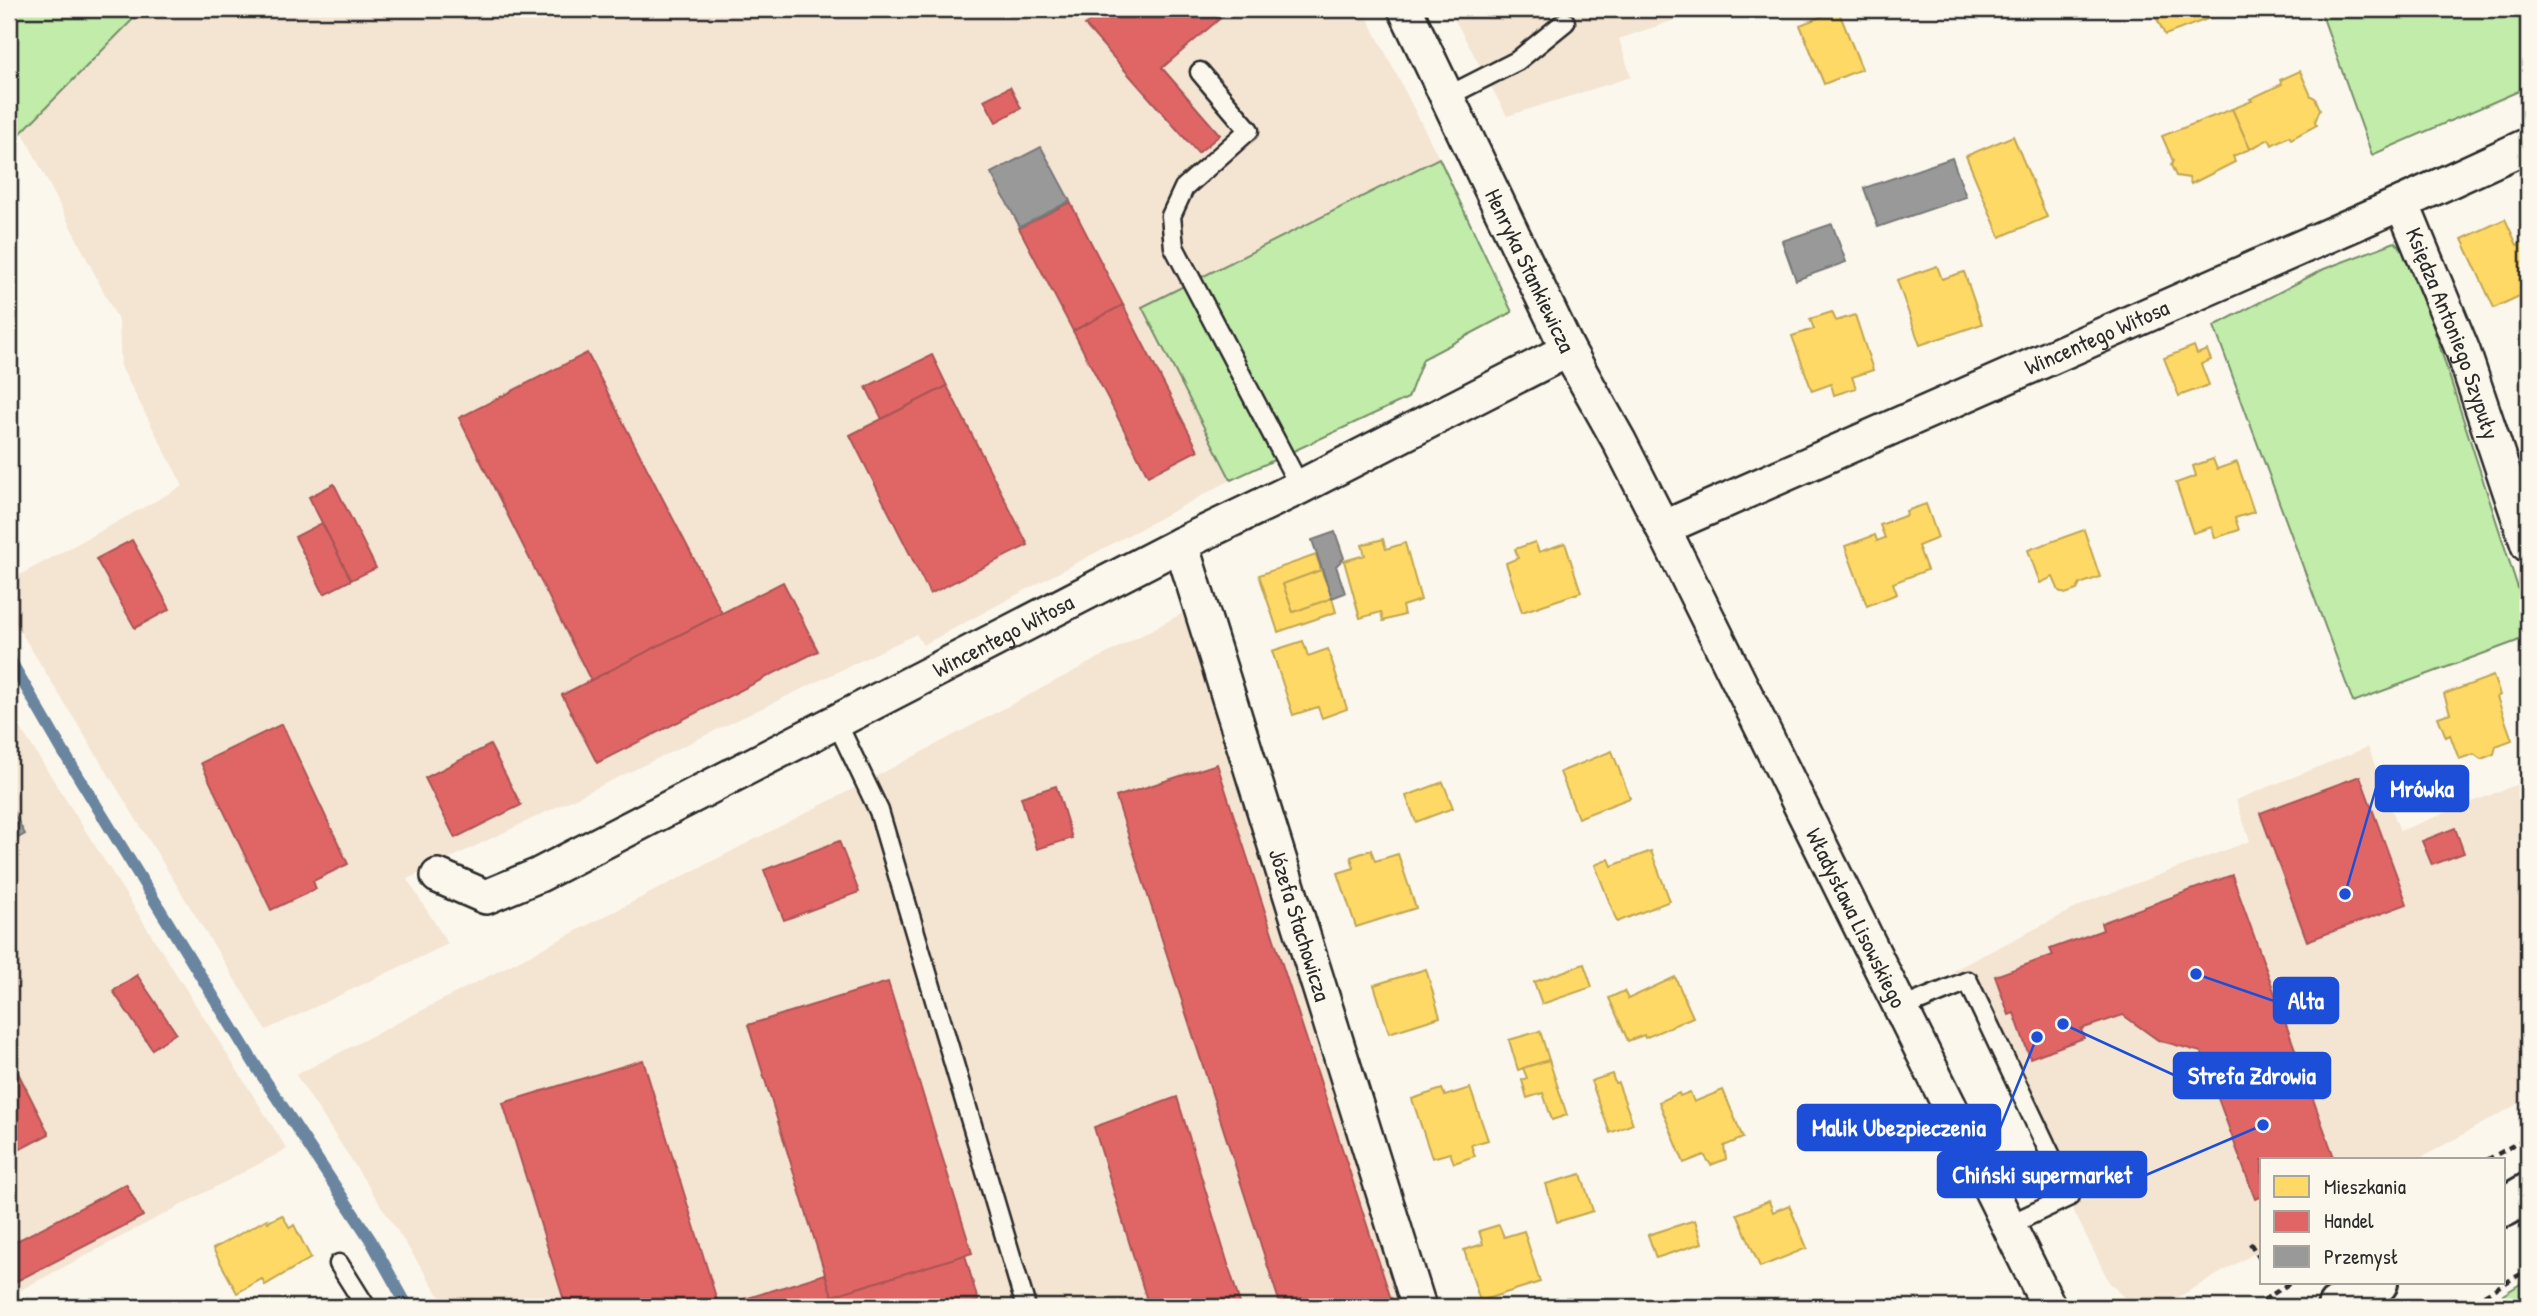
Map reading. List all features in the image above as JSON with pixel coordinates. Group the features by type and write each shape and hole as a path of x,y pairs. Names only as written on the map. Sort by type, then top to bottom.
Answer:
{"main road":[{"path":"2506,1206 2528,1193"},
{"path":"2337,1307 2376,1284"}],"street":[{"name":"Henryka Stankiewicza","path":"1405,9 1568,350 1664,528"},
{"name":"Wincentego Witosa","path":"1664,528 2528,145"},
{"name":"Księdza Antoniego Szypuły","path":"2402,203 2463,351 2528,545"},
{"name":"Wincentego Witosa","path":"438,876 486,897 539,875 1181,544 1300,487 1568,350"},
{"name":"Władysława Lisowskiego","path":"1664,528 2049,1307"},
{"name":"Józefa Stachowicza","path":"1181,544 1419,1307"}],"lane":[{"path":"1448,96 1517,61 1565,22"},
{"path":"1200,72 1249,130 1184,188 1171,216 1174,247 1300,487"},
{"path":"836,721 879,811 1026,1307"},
{"path":"1902,1008 1968,981 2070,1196 2009,1225"},
{"path":"339,1264 366,1307"}],"path":[{"path":"2491,1158 2528,1137"},
{"path":"2250,1243 2260,1259"},
{"path":"2506,1283 2528,1270"},
{"path":"2277,1284 2280,1289"},
{"path":"2253,1307 2288,1284"},
{"path":"2463,1307 2503,1284"}],"shaded area":[{"path":"143,9 1363,9 1439,158 1143,307 1231,480 923,645 916,634 407,879 448,944 266,1030 9,613 9,581 183,486 121,367 119,322 22,131"},
{"path":"1449,9 1707,9 1619,39 1631,77 1507,116"},
{"path":"1187,611 1406,1307 447,1307 296,1075 845,793"},
{"path":"9,710 287,1149 9,1296"},
{"path":"2368,747 2400,831 2528,780 2528,1098 2421,1158 2260,1158 2260,1250 2161,1307 2133,1307 2109,1282 1954,970 2092,900 2250,841 2236,800"}],"green space":[{"path":"9,9 143,9 9,145"},
{"path":"2320,9 2528,9 2528,87 2372,155"},
{"path":"1439,158 1512,312 1423,359 1408,398 1231,480 1142,307"},
{"path":"2395,242 2411,258 2528,619 2528,632 2517,641 2353,702 2214,326 2324,269"},
{"path":"2528,1279 2528,1307 2501,1307 2500,1297"}],"building: Mieszkania":[{"path":"2152,9 2216,9 2218,15 2165,35"},
{"path":"1838,10 1862,69 1824,84 1800,25"},
{"path":"2300,71 2320,109 2315,122 2317,125 2291,139 2289,136 2272,145 2269,139 2250,149 2232,109 2252,101 2250,99 2282,84 2280,80"},
{"path":"2232,109 2250,149 2233,156 2235,162 2191,184 2189,178 2176,176 2171,165 2173,161 2162,136"},
{"path":"2013,136 2047,217 2000,237 1966,156"},
{"path":"2505,219 2517,245 2528,240 2528,292 2494,308 2462,239"},
{"path":"1937,266 1942,279 1964,272 1982,324 1920,345 1897,280"},
{"path":"1832,312 1836,321 1855,315 1873,370 1852,377 1856,388 1834,395 1831,384 1812,391 1792,336 1814,329 1810,319"},
{"path":"2194,346 2197,354 2207,350 2211,360 2201,364 2209,385 2179,396 2164,358"},
{"path":"2213,459 2217,469 2237,462 2254,512 2235,518 2239,530 2215,538 2212,527 2193,533 2176,483 2196,476 2193,466"},
{"path":"1926,504 1938,538 1918,546 1927,570 1893,583 1897,594 1867,606 1845,546 1875,535 1877,541 1885,538 1880,525 1907,515 1906,511"},
{"path":"2084,530 2100,577 2080,584 2077,590 2065,594 2059,591 2053,577 2040,583 2028,550"},
{"path":"1383,539 1386,549 1405,543 1421,600 1402,606 1404,615 1383,621 1381,612 1360,618 1344,561 1365,555 1362,545"},
{"path":"1535,542 1539,552 1565,543 1581,592 1522,612 1506,563 1518,558 1515,549"},
{"path":"1316,555 1321,570 1283,584 1293,612 1332,598 1336,612 1278,632 1259,575"},
{"path":"1321,570 1332,598 1293,612 1283,584"},
{"path":"1303,641 1308,656 1328,649 1347,709 1322,718 1318,707 1293,715 1272,651"},
{"path":"2493,676 2500,695 2497,697 2512,740 2496,746 2494,754 2481,759 2474,754 2459,759 2450,735 2446,737 2438,717 2450,713 2444,694"},
{"path":"1612,751 1630,798 1578,818 1560,772"},
{"path":"1443,782 1453,808 1416,822 1406,796"},
{"path":"1371,850 1375,861 1398,854 1416,908 1356,927 1338,873 1354,868 1351,857"},
{"path":"1651,851 1670,901 1617,922 1595,865 1609,859 1612,866"},
{"path":"1584,964 1592,987 1542,1004 1534,982"},
{"path":"1426,969 1440,1017 1389,1033 1374,985"},
{"path":"1675,977 1693,1017 1645,1038 1644,1035 1628,1041 1609,998 1624,991 1628,999"},
{"path":"1540,1031 1549,1060 1518,1070 1509,1040"},
{"path":"1549,1060 1567,1115 1552,1120 1543,1093 1527,1098 1522,1080 1527,1078 1523,1068"},
{"path":"1612,1074 1633,1124 1610,1133 1591,1081"},
{"path":"1470,1088 1488,1140 1471,1145 1475,1156 1454,1163 1450,1153 1432,1158 1412,1099 1442,1089 1445,1096"},
{"path":"1723,1090 1743,1138 1724,1146 1726,1159 1711,1165 1704,1155 1684,1163 1659,1102 1679,1093 1680,1096 1690,1092 1694,1102"},
{"path":"1581,1174 1593,1211 1557,1222 1546,1184"},
{"path":"1769,1201 1773,1212 1789,1205 1807,1248 1760,1267 1737,1214"},
{"path":"282,1215 290,1228 294,1225 311,1258 265,1285 262,1279 237,1293 213,1249 267,1219 268,1222"},
{"path":"1695,1220 1702,1243 1656,1258 1648,1235"},
{"path":"1499,1225 1504,1237 1524,1231 1540,1282 1480,1301 1464,1250 1483,1244 1479,1231"}],"building: Handel":[{"path":"1104,9 1231,9 1162,68 1220,135 1198,153 1085,25"},
{"path":"1010,87 1021,108 996,122 984,100"},
{"path":"1070,202 1123,305 1073,331 1019,228"},
{"path":"1123,305 1198,450 1148,476 1073,331"},
{"path":"587,353 722,613 591,681 459,418"},
{"path":"932,355 947,386 882,419 866,387"},
{"path":"947,386 1028,545 930,594 850,435"},
{"path":"334,484 376,568 351,580 309,497"},
{"path":"322,523 351,580 324,594 295,537"},
{"path":"132,540 170,609 135,628 96,559"},
{"path":"783,582 818,651 597,763 562,695"},
{"path":"282,724 348,864 313,881 316,889 271,910 201,763"},
{"path":"490,745 521,805 455,838 425,778"},
{"path":"1217,764 1391,1299 1366,1307 1281,1307 1116,797"},
{"path":"2360,776 2407,904 2307,941 2260,813"},
{"path":"1056,786 1072,838 1037,849 1021,797"},
{"path":"2455,828 2464,853 2432,865 2422,841"},
{"path":"839,841 859,892 784,920 764,870"},
{"path":"2232,875 2334,1158 2260,1158 2260,1197 2255,1199 2201,1052 2158,1040 2123,1015 2081,1029 2084,1038 2030,1058 2014,1013 2009,1015 1995,976 2053,955 2050,949 2103,930 2101,923"},
{"path":"137,975 176,1033 152,1049 113,991"},
{"path":"888,982 972,1253 832,1296 748,1025"},
{"path":"9,1055 49,1134 9,1155"},
{"path":"643,1060 719,1307 566,1307 503,1103"},
{"path":"1177,1097 1241,1307 1149,1307 1094,1127"},
{"path":"126,1184 143,1216 15,1282 9,1269 9,1245"},
{"path":"965,1255 978,1301 958,1307 719,1307 825,1274 832,1296"}],"building: Przemysł":[{"path":"1041,147 1070,201 1020,227 991,173"},
{"path":"1952,158 1966,197 1878,227 1864,188"},
{"path":"1832,224 1846,262 1796,280 1782,241"},
{"path":"1335,532 1344,558 1336,566 1345,593 1332,598 1312,540"},
{"path":"9,804 25,834 9,843"}],"waterway":[{"path":"9,658 61,748 259,1071 370,1239 408,1307"}],"place":[{"name":"Mrówka","path":"2345,894"},
{"name":"Alta","path":"2196,974"},
{"name":"Strefa Zdrowia","path":"2063,1024"},
{"name":"Malik Ubezpieczenia","path":"2037,1037"},
{"name":"Chiński supermarket","path":"2263,1125"}]}
